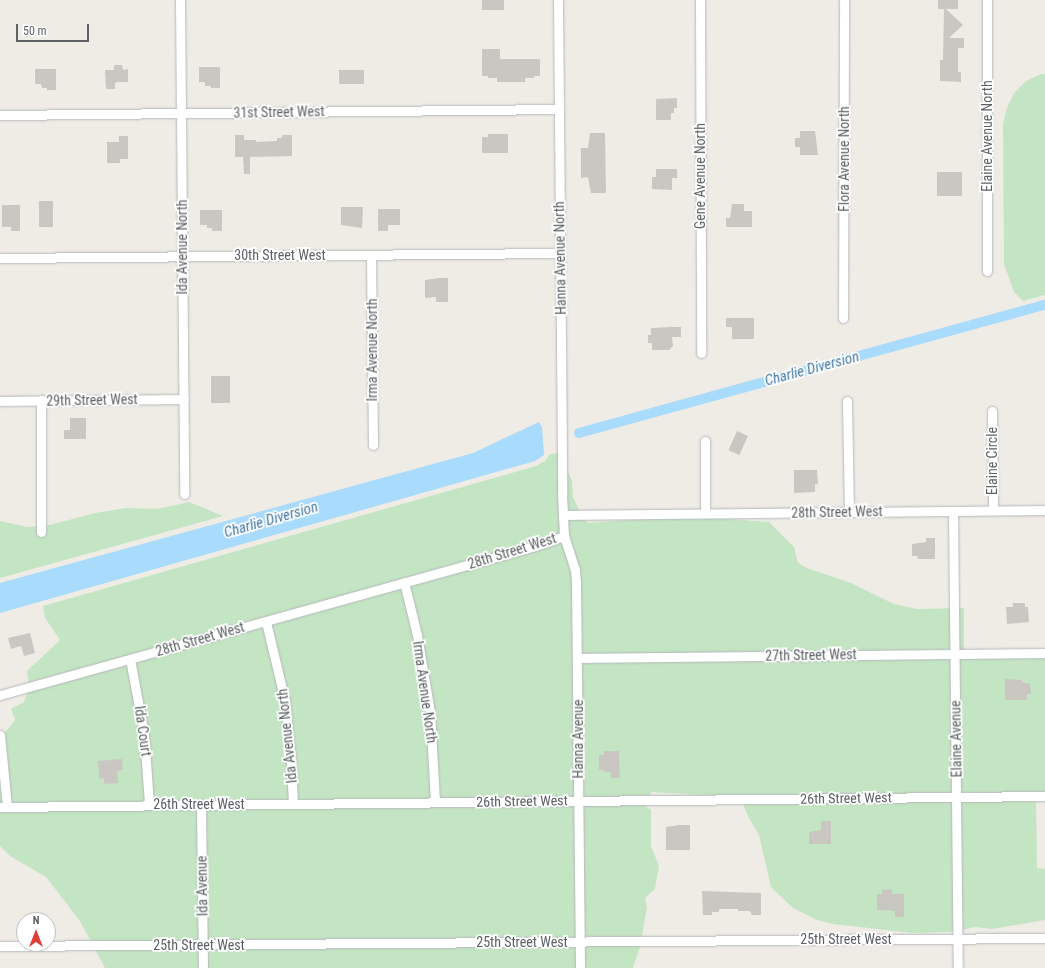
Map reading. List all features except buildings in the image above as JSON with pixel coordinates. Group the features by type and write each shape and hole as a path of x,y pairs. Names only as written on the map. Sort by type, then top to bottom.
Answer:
{"street":[{"name":"Ida Avenue North","path":"180,0 184,494"},
{"name":"Hanna Avenue North","path":"558,0 564,515"},
{"name":"Gene Avenue North","path":"700,0 701,353"},
{"name":"Flora Avenue North","path":"843,318 844,0"},
{"name":"Elaine Avenue North","path":"987,0 987,272"},
{"name":"31st Street West","path":"0,115 559,109"},
{"name":"30th Street West","path":"0,258 560,253"},
{"name":"Irma Avenue North","path":"371,255 373,446"},
{"name":"29th Street West","path":"0,401 184,399"},
{"path":"41,400 41,532"},
{"path":"847,401 848,512"},
{"name":"Elaine Circle","path":"992,411 992,510"},
{"path":"705,441 705,513"},
{"name":"28th Street West","path":"0,695 535,546 564,536 564,515 1045,510"},
{"name":"Elaine Avenue","path":"953,511 958,968"},
{"name":"Hanna Avenue","path":"564,536 575,569 580,968"},
{"name":"Irma Avenue North","path":"404,582 417,635 430,712 435,802"},
{"name":"Ida Avenue North","path":"266,622 285,701 291,762 293,804"},
{"name":"27th Street West","path":"577,658 1045,653"},
{"name":"Ida Court","path":"130,659 144,734 149,804"},
{"path":"0,735 4,806"},
{"name":"26th Street West","path":"4,806 1045,796"},
{"name":"Ida Avenue","path":"201,805 203,968"},
{"name":"25th Street West","path":"0,946 1045,938"}],"green space":[{"path":"1041,74 1045,74 1045,295 1023,301 1014,292 1004,264 1003,124 1007,108 1014,93 1026,81"},
{"path":"559,452 572,481 573,497 582,517 588,523 688,516 769,522 794,547 798,563 807,568 851,583 894,604 917,609 964,608 964,654 1045,654 1045,795 1036,796 1037,868 1045,869 1045,920 992,929 975,927 950,932 913,933 833,924 817,920 793,908 771,887 759,835 749,818 740,797 651,792 647,808 651,809 651,846 659,866 655,889 645,898 647,907 640,947 633,968 105,968 80,921 46,877 10,856 0,846 0,739 15,720 11,709 24,702 29,687 27,671 60,640 45,618 43,606 536,466 546,460 549,455"},
{"path":"189,502 223,516 0,578 0,521 27,527 50,525 95,513 126,508 157,509"}],"water":[{"path":"539,422 542,427 544,455 535,461 0,613 0,583 473,453"}],"waterway":[{"name":"Charlie Diversion","path":"579,433 1045,305"}]}
